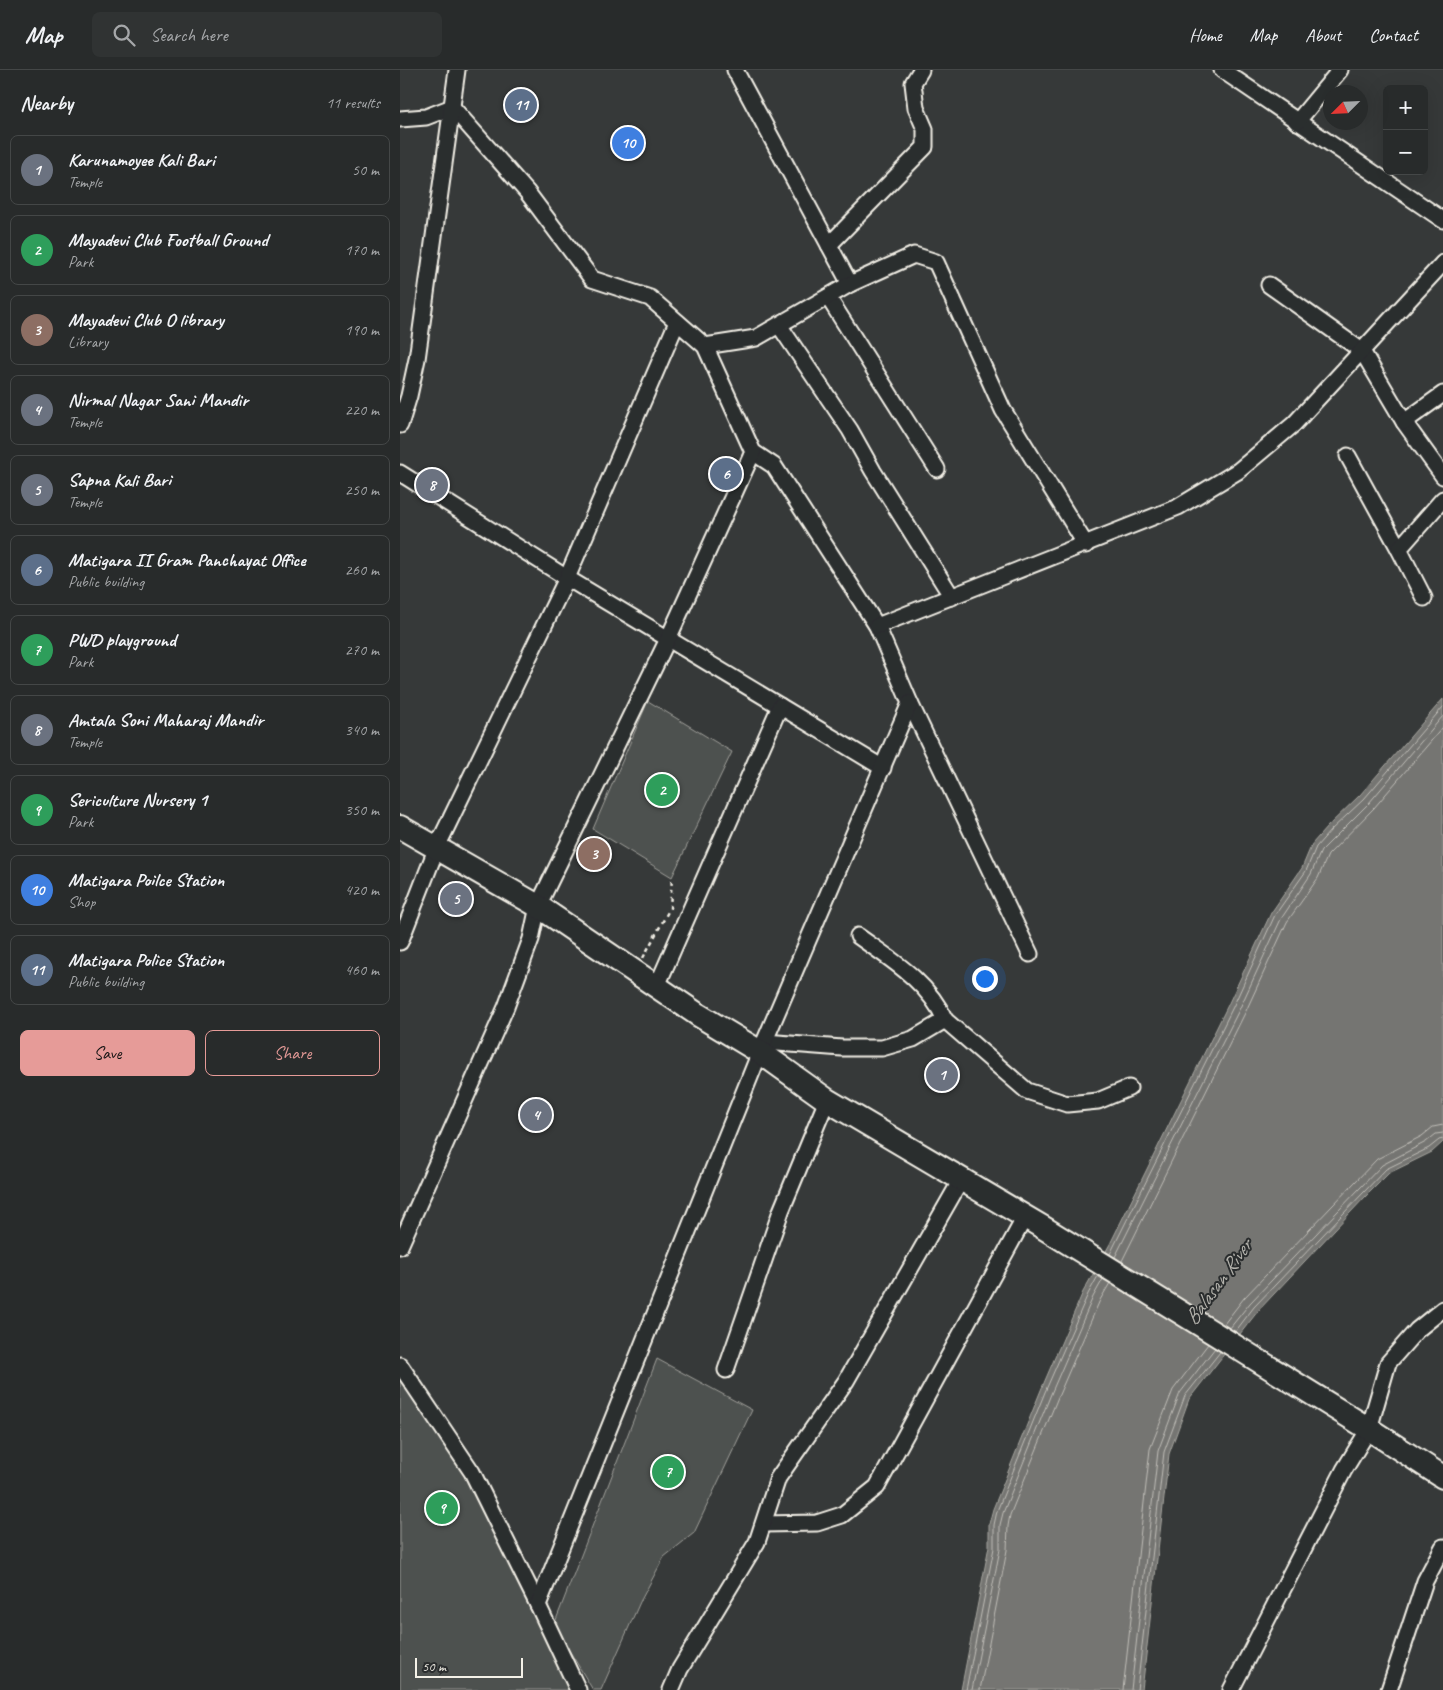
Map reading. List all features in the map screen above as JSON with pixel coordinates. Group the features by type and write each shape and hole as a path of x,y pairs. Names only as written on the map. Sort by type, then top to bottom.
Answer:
{"highway":[{"path":"400,827 538,906 696,1014 763,1047 827,1100 1034,1222 1369,1429 1443,1477"}],"street":[{"path":"400,425 417,359 457,70"},
{"path":"735,70 850,284"},
{"path":"829,245 925,147 925,129 916,108 913,83 921,70"},
{"path":"1222,70 1443,220"},
{"path":"1297,122 1340,70"},
{"path":"400,119 426,117 452,107"},
{"path":"452,107 527,192 592,279 650,298 705,346 753,452 774,466 877,626 910,704 1030,954"},
{"path":"705,346 756,338 850,284 914,255 936,262 1003,410 1086,545"},
{"path":"877,626 1086,545 1178,507 1238,471 1294,424 1443,263"},
{"path":"1269,285 1362,351 1404,422 1443,476"},
{"path":"828,297 937,469"},
{"path":"400,942 437,847 567,578 676,322"},
{"path":"779,325 850,430 873,471 952,597"},
{"path":"1404,422 1443,394"},
{"path":"400,1246 506,1007 531,939 538,906 668,639 753,452"},
{"path":"1348,456 1424,598"},
{"path":"400,473 567,578 882,768"},
{"path":"1399,549 1443,499"},
{"path":"538,1604 763,1047 910,704"},
{"path":"657,986 780,706"},
{"path":"858,936 912,976 940,1009 944,1020 1027,1091 1067,1104 1098,1101 1129,1088"},
{"path":"763,1047 882,1048 913,1039 944,1020"},
{"path":"726,1370 781,1211 827,1100"},
{"path":"671,1690 680,1668 758,1542 778,1478 846,1381 961,1180"},
{"path":"764,1524 817,1524 842,1515 877,1487 1034,1222"},
{"path":"1231,1690 1344,1470 1369,1429 1388,1363 1417,1330 1443,1309"},
{"path":"400,1365 472,1472 538,1604 578,1690"},
{"path":"1389,1690 1425,1581 1443,1547"}],"path":[{"path":"635,972 670,908 672,877"}],"shaded area":[{"path":"648,701 732,752 672,877 593,829"},
{"path":"657,1359 752,1410 694,1533 664,1557 640,1602 601,1690 593,1690 554,1625"},
{"path":"400,1376 465,1470 572,1690 400,1690"}],"water":[{"name":"Balasan River","path":"1443,699 1443,1142 1432,1152 1389,1173 1365,1197 1258,1311 1189,1399 1169,1454 1142,1690 961,1690 989,1546 989,1524 993,1509 1083,1292 1110,1244 1228,1005 1271,913 1302,868 1312,844 1360,795"}],"place":[{"name":"Matigara Police Station","path":"521,105"},
{"name":"Matigara Poilce Station","path":"628,143"},
{"name":"Matigara II Gram Panchayat Office","path":"726,474"},
{"name":"Amtala Soni Maharaj Mandir","path":"432,485"},
{"name":"Mayadevi Club Football Ground","path":"662,790"},
{"name":"Mayadevi Club O library","path":"594,854"},
{"name":"Sapna Kali Bari","path":"456,899"},
{"name":"Karunamoyee Kali Bari","path":"942,1075"},
{"name":"Nirmal Nagar Sani Mandir","path":"536,1115"},
{"name":"PWD playground","path":"668,1472"},
{"name":"Sericulture Nursery 1","path":"442,1508"}]}
